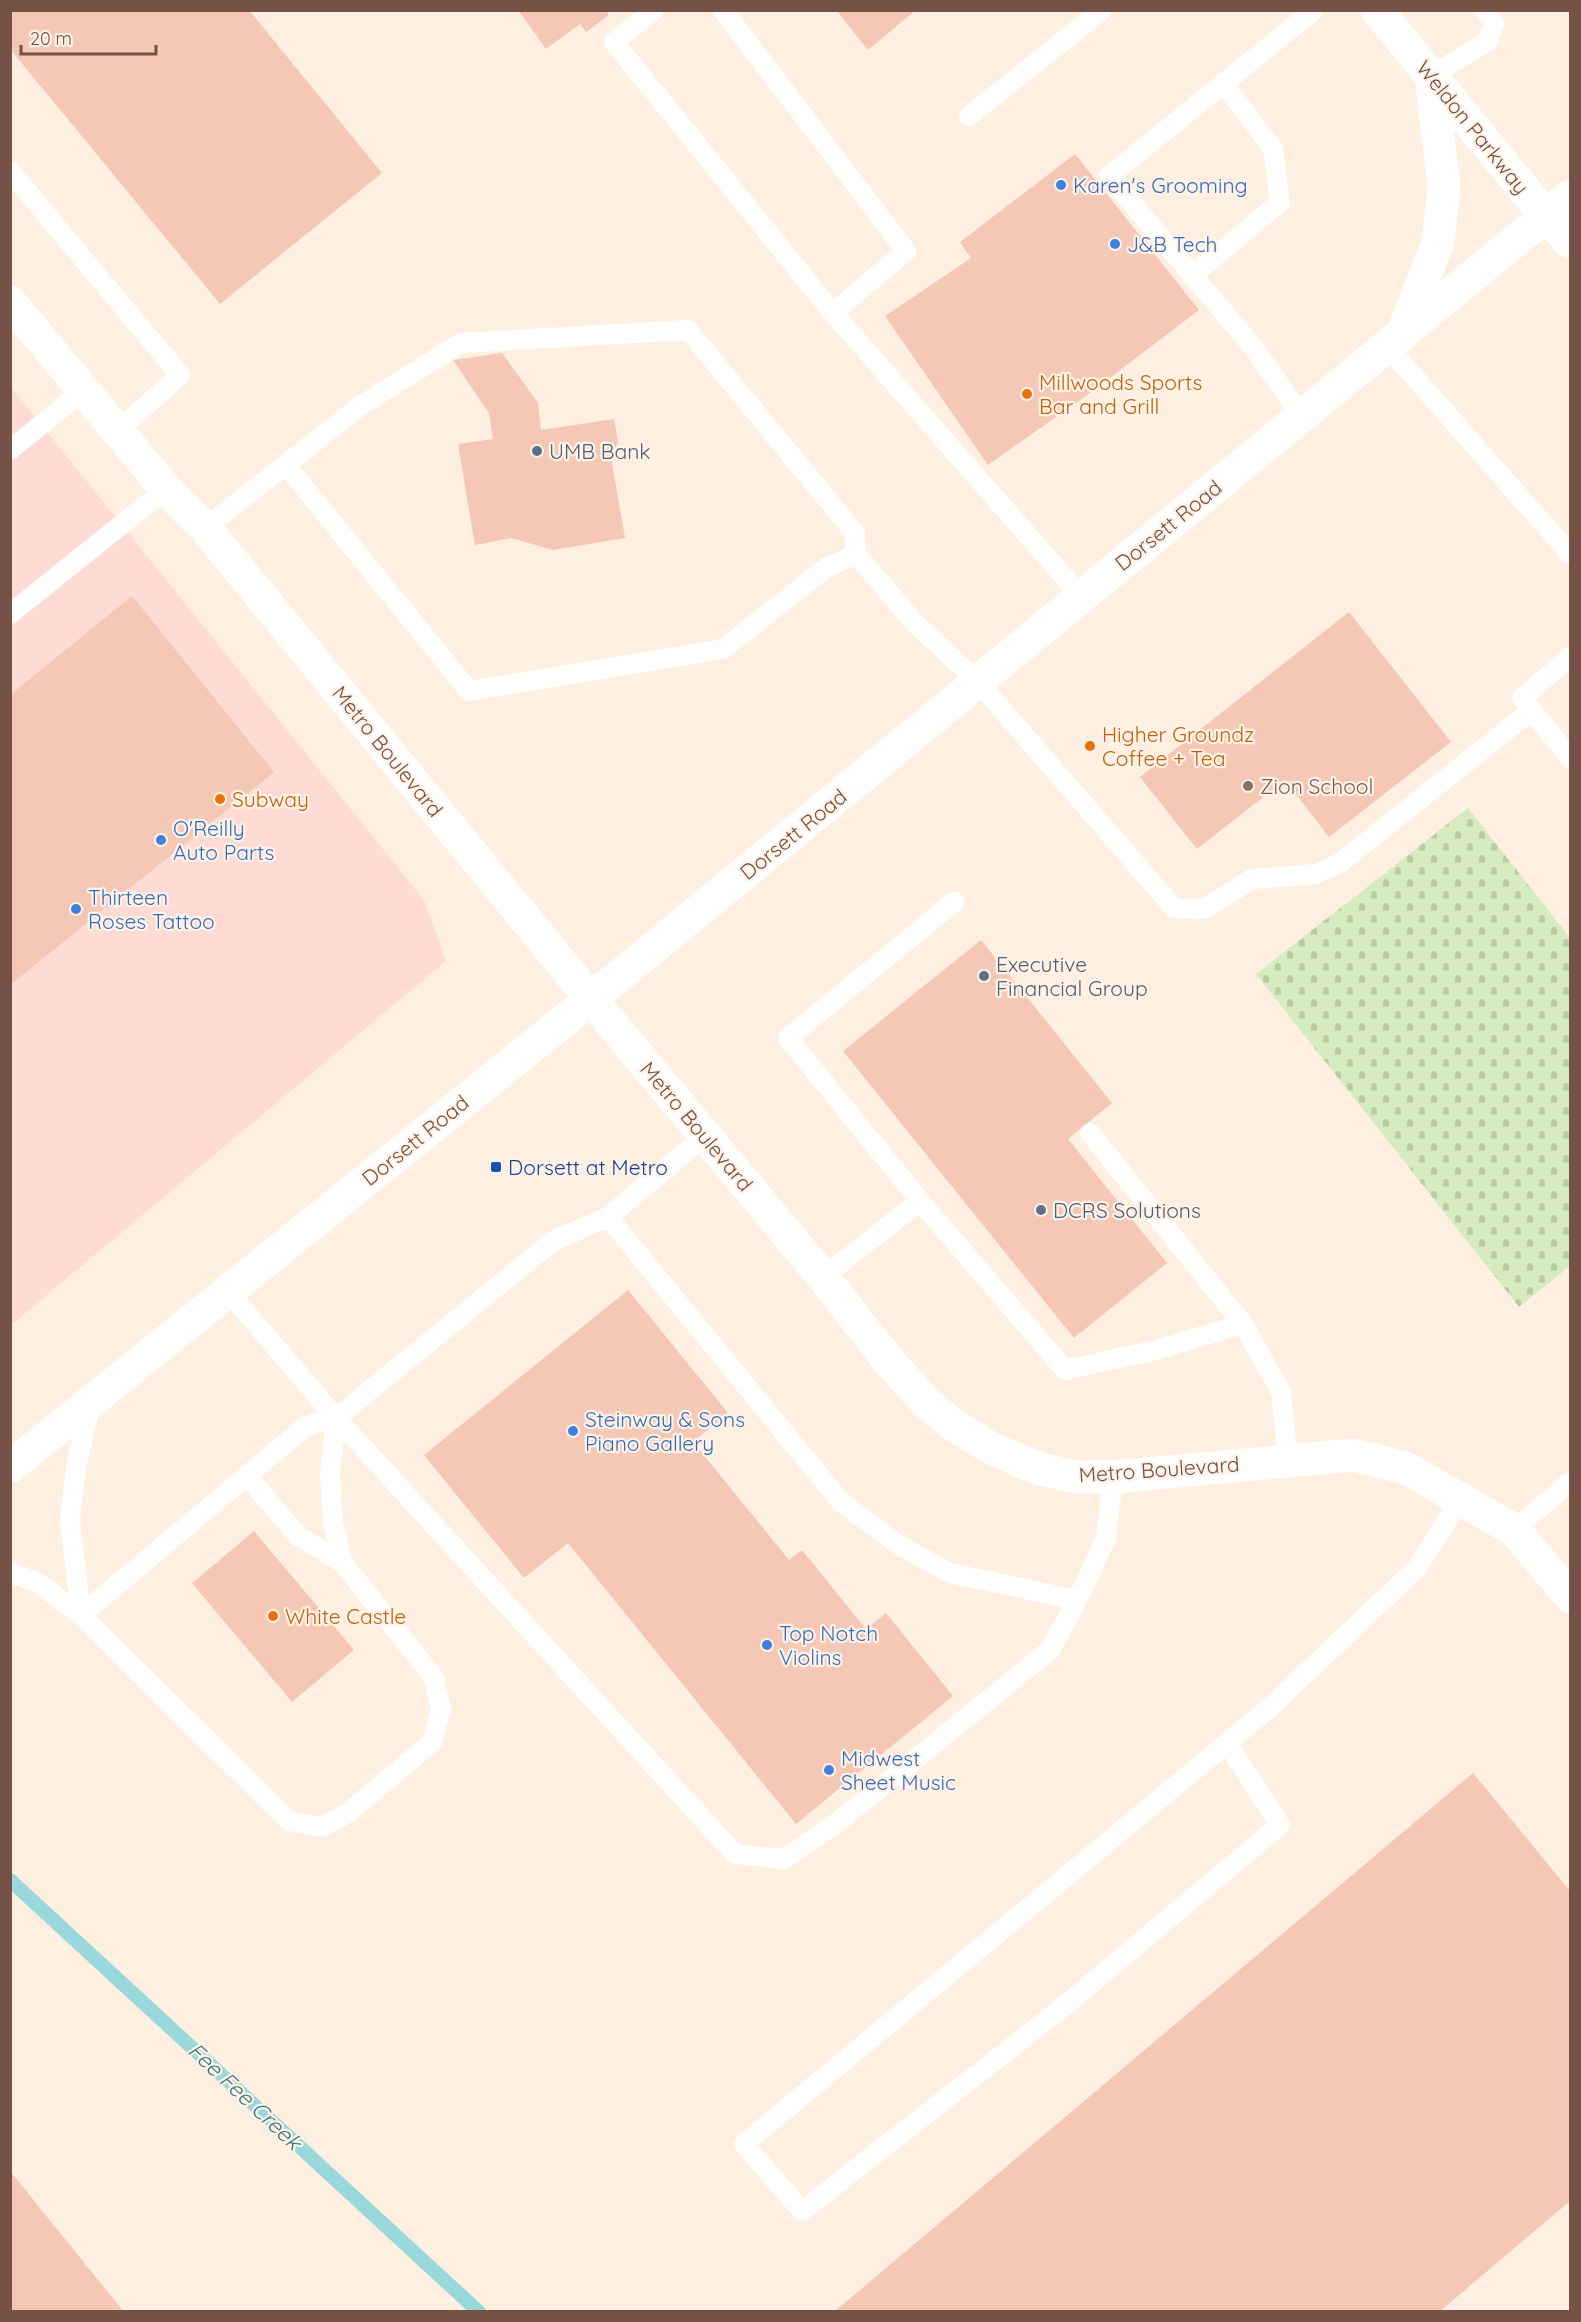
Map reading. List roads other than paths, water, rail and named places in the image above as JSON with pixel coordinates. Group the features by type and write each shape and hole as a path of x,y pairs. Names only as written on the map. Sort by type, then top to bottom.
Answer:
{"street":[{"name":"Weldon Parkway","path":"1377,10 1431,76 1558,206 1570,242"},
{"path":"1395,341 1438,242 1444,187 1431,76"},
{"name":"Dorsett Road","path":"10,1467 979,683 1081,596 1558,206"},
{"name":"Metro Boulevard","path":"10,302 166,489 206,528 591,999 823,1277 892,1365 928,1404 955,1426 993,1449 1037,1468 1076,1477 1113,1477 1354,1455 1406,1468 1514,1530 1570,1596"}],"lane":[{"path":"654,10 614,42 833,313 1081,596"},
{"path":"723,10 906,251 833,313"},
{"path":"969,116 1102,10"},
{"path":"1302,416 1253,347 1109,176 1314,10"},
{"path":"1431,76 1488,41 1494,23 1484,10"},
{"path":"1192,276 1280,202 1274,149 1223,83"},
{"path":"10,171 180,375 118,431"},
{"path":"206,528 360,406 461,343 688,330 855,532 856,554 914,622 979,683 1174,908 1204,909 1252,879 1316,874 1340,863 1532,710"},
{"path":"1395,341 1570,554"},
{"path":"10,450 84,390"},
{"path":"286,465 469,691 723,649 826,568 856,554"},
{"path":"10,614 166,489"},
{"path":"1570,657 1522,698 1570,758"},
{"path":"954,902 788,1038 920,1201 1065,1370 1156,1350 1243,1324"},
{"path":"1090,1133 1243,1324 1281,1392 1288,1460"},
{"path":"81,1614 248,1477 306,1426 336,1418 554,1241 608,1217 706,1135"},
{"path":"823,1277 920,1201"},
{"path":"608,1217 841,1502 899,1545 950,1573 1077,1600"},
{"path":"228,1291 336,1418 735,1854 784,1859 838,1822 1051,1649 1106,1538 1113,1477"},
{"path":"81,1614 70,1521 76,1467 91,1401"},
{"path":"336,1418 330,1474 333,1523 343,1563"},
{"path":"10,1573 37,1582 81,1614 289,1821 322,1827 348,1814 432,1742 441,1709 434,1678 343,1563 298,1536 248,1477"},
{"path":"1514,1530 1570,1482"},
{"path":"1227,1743 1280,1825 1062,2008 802,2211 744,2144 1227,1743 1267,1710 1417,1568 1460,1500"}],"waterway":[{"name":"Fee Fee Creek","path":"10,1880 479,2312"}],"place":[{"name":"Karen's Grooming","path":"1061,185"},
{"name":"J&B Tech","path":"1115,244"},
{"name":"Millwoods Sports Bar and Grill","path":"1027,394"},
{"name":"UMB Bank","path":"537,451"},
{"name":"Higher Groundz Coffee + Tea","path":"1090,746"},
{"name":"Zion School","path":"1248,786"},
{"name":"Subway","path":"220,799"},
{"name":"O'Reilly Auto Parts","path":"161,840"},
{"name":"Thirteen Roses Tattoo","path":"76,909"},
{"name":"Executive Financial Group","path":"984,976"},
{"name":"Dorsett at Metro","path":"496,1167"},
{"name":"DCRS Solutions","path":"1041,1210"},
{"name":"Steinway & Sons Piano Gallery","path":"573,1431"},
{"name":"White Castle","path":"273,1616"},
{"name":"Top Notch Violins","path":"767,1645"},
{"name":"Midwest Sheet Music","path":"829,1770"}]}
